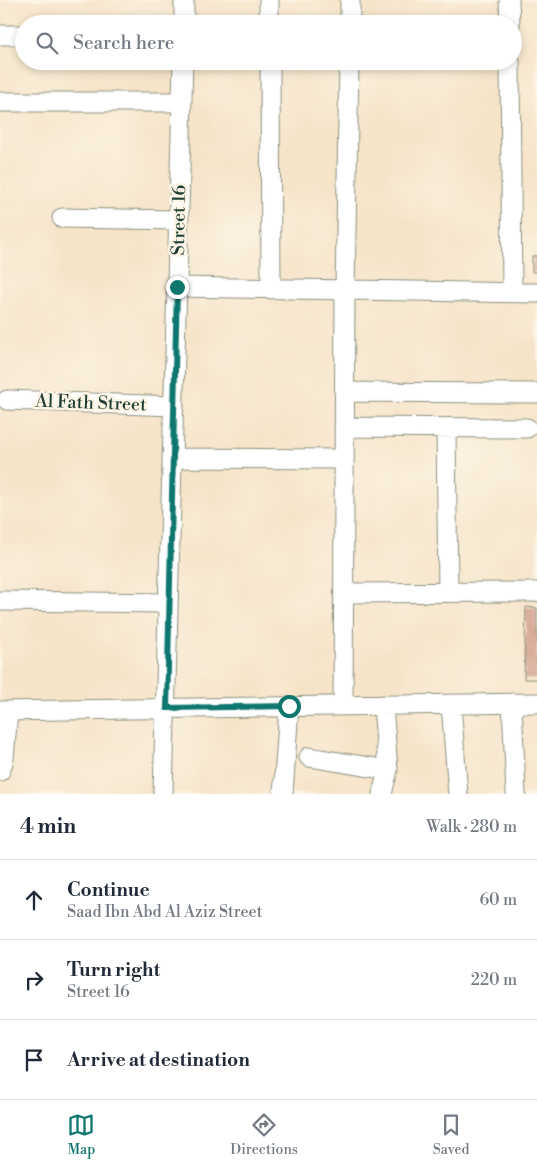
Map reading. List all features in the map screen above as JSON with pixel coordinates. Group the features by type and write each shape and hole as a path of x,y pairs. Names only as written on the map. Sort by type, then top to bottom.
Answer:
{"street":[{"path":"184,0 184,15"},
{"path":"269,0 269,15"},
{"path":"350,0 350,15"},
{"path":"510,0 510,15"},
{"path":"0,35 15,35"},
{"name":"Street 16","path":"163,794 167,708 168,603 183,70"},
{"path":"270,70 271,288"},
{"path":"343,706 344,392 349,70"},
{"path":"510,70 512,293"},
{"path":"0,102 182,102"},
{"path":"62,218 179,220"},
{"path":"177,287 537,293"},
{"path":"344,392 537,393"},
{"name":"Al Fath Street","path":"7,400 174,406"},
{"path":"344,427 527,428"},
{"path":"446,428 448,592"},
{"path":"173,458 344,459"},
{"path":"344,593 537,592"},
{"path":"0,601 168,603"},
{"path":"512,703 516,794"},
{"path":"0,771 4,759 4,711 537,703"},
{"path":"451,704 458,794"},
{"path":"382,794 388,770 383,705"},
{"path":"282,794 289,706"},
{"path":"309,757 388,770"}],"building":[{"path":"532,256 537,256 537,272 532,272"},
{"path":"526,607 537,608 537,679 524,679"}],"route":[{"path":"177,287 167,708 289,706"}]}
